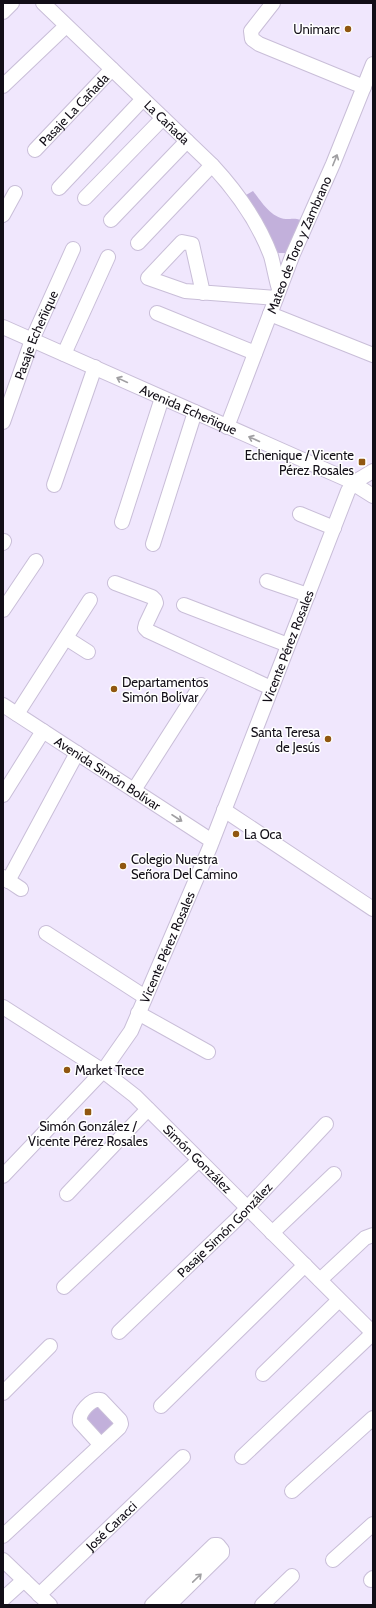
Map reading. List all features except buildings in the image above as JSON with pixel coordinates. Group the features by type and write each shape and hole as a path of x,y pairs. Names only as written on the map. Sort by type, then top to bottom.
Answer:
{"street":[{"path":"3,12 12,3"},
{"name":"La Cañada","path":"43,3 226,180 252,215 271,257 278,294"},
{"path":"273,3 251,31 252,39 259,44 364,87"},
{"path":"3,86 66,26"},
{"name":"Mateo de Toro y Zambrano","path":"227,427 287,269 333,164 373,64"},
{"name":"Pasaje La Cañada","path":"35,150 112,69"},
{"path":"59,188 143,99"},
{"path":"85,198 163,118"},
{"path":"111,220 187,141"},
{"path":"138,243 212,165"},
{"path":"3,215 15,193"},
{"name":"Pasaje Echeñique","path":"3,422 32,340 73,249"},
{"path":"64,354 108,257"},
{"name":"La Cañada","path":"271,257 287,269"},
{"path":"203,293 278,294"},
{"path":"157,313 255,352"},
{"path":"270,314 373,354"},
{"name":"Avenida Echeñique","path":"3,327 353,483 373,496"},
{"path":"54,485 95,367"},
{"path":"122,522 162,398"},
{"path":"153,544 195,412"},
{"path":"353,483 373,470"},
{"name":"Vicente Pérez Rosales","path":"6,1168 103,1071 131,1031 190,897 348,491 353,483"},
{"path":"300,514 334,528"},
{"path":"3,610 36,561"},
{"path":"268,581 308,595"},
{"path":"115,583 152,597 155,600 156,603 145,628 148,632 271,688"},
{"path":"17,714 90,600"},
{"path":"184,605 288,645"},
{"path":"66,638 88,652"},
{"path":"134,790 201,685"},
{"name":"Avenida Simón Bolívar","path":"3,705 212,841"},
{"path":"3,795 43,731"},
{"path":"21,889 6,879 77,753"},
{"path":"224,810 373,909"},
{"path":"46,933 145,997"},
{"name":"Simón González","path":"3,1007 103,1071 134,1096 373,1333"},
{"path":"138,1013 208,1052"},
{"path":"66,1194 148,1110"},
{"name":"Pasaje Simón González","path":"119,1332 247,1208 326,1124"},
{"path":"64,1287 199,1160"},
{"path":"272,1233 334,1174"},
{"path":"320,1280 365,1238 373,1234"},
{"path":"161,1406 305,1266"},
{"path":"263,1374 339,1300"},
{"path":"242,1457 373,1333"},
{"path":"3,1393 50,1346"},
{"path":"292,1491 373,1418"},
{"path":"3,1536 100,1444"},
{"name":"José Caracci","path":"39,1595 183,1457"},
{"path":"333,1560 373,1524"},
{"path":"152,1605 214,1545 218,1545 222,1550 222,1553 169,1605"},
{"path":"3,1560 50,1605"},
{"path":"262,1605 292,1576"},
{"path":"3,1599 24,1580"}],"shaded area":[{"path":"253,191 267,208 276,216 286,219 301,220 286,253 271,251 246,195"},
{"path":"97,1406 116,1424 101,1439 83,1420"}],"place":[{"name":"Unimarc","path":"348,29"},
{"name":"Echenique / Vicente Pérez Rosales","path":"362,462"},
{"name":"Departamentos Simón Bolívar","path":"114,689"},
{"name":"Santa Teresa de Jesús","path":"328,739"},
{"name":"La Oca","path":"236,834"},
{"name":"Colegio Nuestra Señora Del Camino","path":"123,866"},
{"name":"Market Trece","path":"67,1070"},
{"name":"Simón González / Vicente Pérez Rosales","path":"88,1112"}]}
